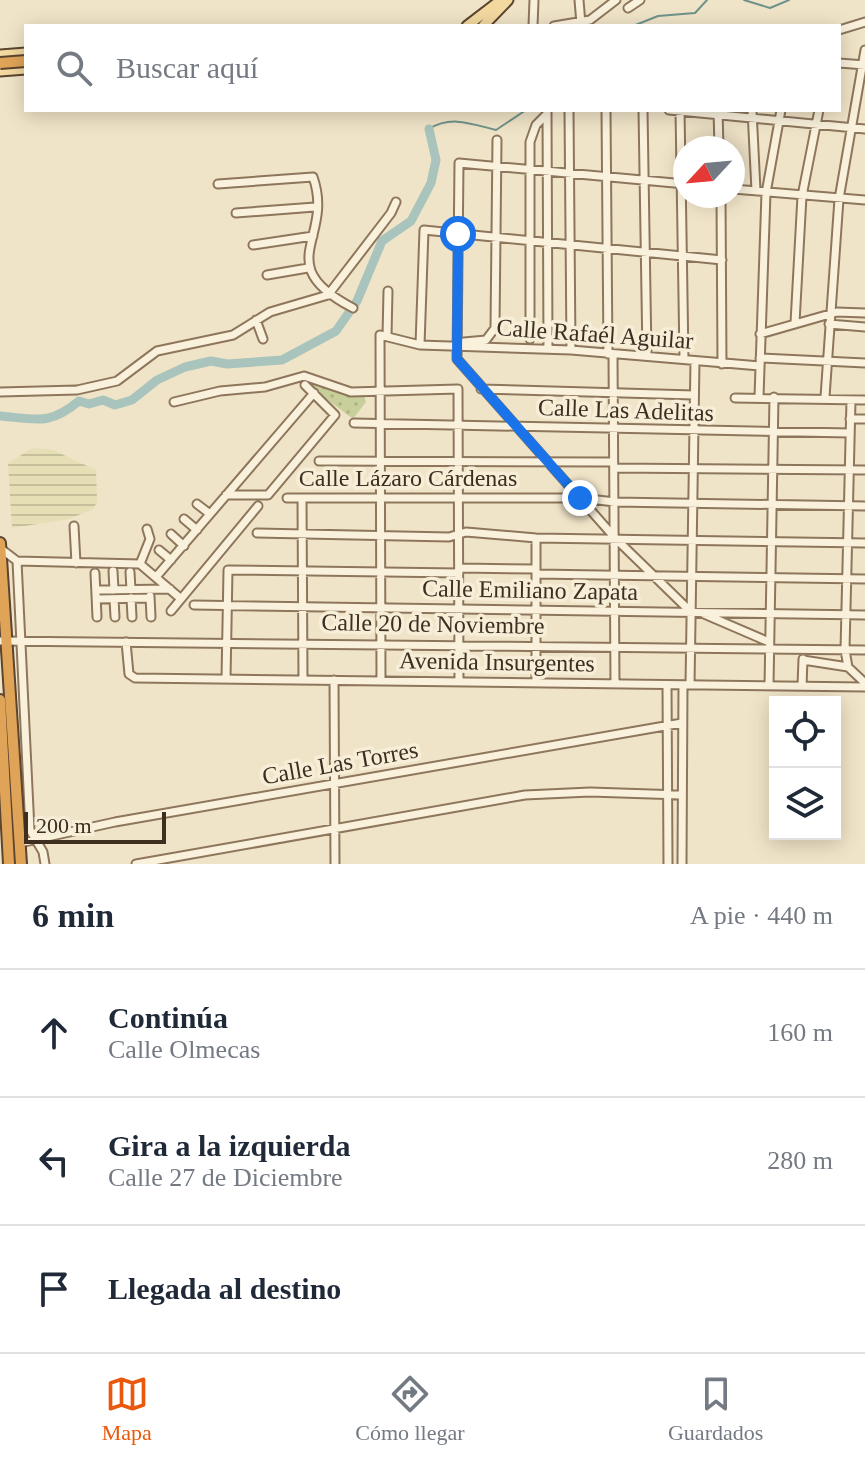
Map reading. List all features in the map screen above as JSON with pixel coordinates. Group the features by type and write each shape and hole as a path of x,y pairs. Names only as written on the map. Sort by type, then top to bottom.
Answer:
{"highway":[{"path":"1,63 24,61"},
{"path":"0,545 3,641 20,843 14,863"},
{"path":"0,700 6,828 2,844 14,863"}],"main road":[{"path":"469,24 493,0"},
{"path":"470,24 501,0"},
{"path":"494,22 511,0"},
{"path":"1,63 24,54"},
{"path":"1,63 24,69"},
{"name":"Calle Las Torres","path":"2,844 20,843"}],"street":[{"path":"533,24 534,0"},
{"path":"579,0 581,24"},
{"path":"581,24 616,0"},
{"path":"628,8 640,0"},
{"path":"841,29 865,22"},
{"path":"825,397 839,199 865,50"},
{"path":"841,63 864,65"},
{"path":"569,112 571,350"},
{"path":"606,112 616,539 615,684"},
{"path":"643,112 647,356"},
{"path":"680,112 681,136"},
{"path":"719,136 718,112 865,129"},
{"path":"759,397 766,193 781,112"},
{"path":"795,323 802,196 819,112"},
{"path":"530,339 530,142 536,125 546,113"},
{"path":"546,113 548,349"},
{"path":"752,114 756,191"},
{"path":"456,344 482,341 490,337 495,328 497,140"},
{"path":"673,183 459,163 456,344 457,359 514,427 616,539 691,612"},
{"path":"218,184 313,177 315,207 308,268 317,286 353,308"},
{"path":"745,190 865,200"},
{"path":"0,392 77,390 117,381 164,348 233,335 280,308 328,295 388,218 396,202"},
{"path":"236,213 315,207"},
{"path":"683,208 684,359"},
{"path":"721,208 722,364"},
{"path":"420,345 423,230 722,260"},
{"path":"253,245 313,236"},
{"path":"267,275 308,268"},
{"path":"381,681 383,644 379,500 388,291"},
{"path":"830,320 839,311 865,313"},
{"path":"256,320 263,339"},
{"path":"760,334 795,323 830,320 865,327"},
{"name":"Calle Rafaél Aguilar","path":"384,336 420,345 571,350 722,364 826,360 865,363"},
{"path":"682,864 682,723 691,648 695,361"},
{"path":"174,402 220,391 265,387 304,376 351,392 458,389 459,682"},
{"path":"226,495 266,496 335,413 305,385"},
{"path":"481,389 694,395"},
{"path":"156,577 314,393"},
{"path":"769,686 774,397"},
{"path":"735,398 865,400"},
{"path":"851,400 845,650 848,667 865,685"},
{"path":"850,419 865,419"},
{"name":"Calle Las Adelitas","path":"354,423 850,433"},
{"path":"319,461 547,461 694,468 865,470"},
{"name":"Calle Lázaro Cárdenas","path":"287,498 580,498 615,502 865,506"},
{"path":"302,498 303,680"},
{"path":"197,504 210,514"},
{"path":"171,611 258,506"},
{"path":"184,519 197,530"},
{"path":"74,526 76,563"},
{"path":"140,564 150,539 147,529"},
{"path":"257,533 381,537 457,535 466,532 536,538 865,543"},
{"path":"171,534 184,546"},
{"path":"536,538 536,683"},
{"path":"0,545 17,561 140,564 180,598"},
{"path":"159,550 171,560"},
{"path":"2,579 17,561"},
{"path":"17,561 30,830 45,864"},
{"path":"113,571 115,617"},
{"path":"226,679 227,571 459,571 865,579"},
{"path":"130,572 132,617"},
{"path":"95,573 97,617"},
{"path":"97,594 150,594 170,589"},
{"path":"150,594 151,617"},
{"name":"Calle Emiliano Zapata","path":"194,605 865,615"},
{"path":"702,613 769,645"},
{"name":"Calle 20 de Noviembre","path":"3,641 304,642 459,647 691,648 769,645 865,650"},
{"name":"Avenida Insurgentes","path":"126,642 130,676 667,685 865,685"},
{"path":"802,686 803,649"},
{"path":"803,660 848,667"},
{"path":"334,680 335,864"},
{"path":"667,685 668,864"},
{"name":"Calle Las Torres","path":"20,843 682,723"},
{"path":"136,864 525,795 590,792 681,795"}],"shaded area":[{"path":"33,448 53,450 96,470 97,502 93,509 69,519 12,528 8,463"}],"green space":[{"path":"304,377 350,396 363,394 366,402 353,419 300,379"}],"waterway":[{"path":"638,24 658,16 695,13 707,0"},
{"path":"744,0 770,8 789,0"},
{"path":"429,129 445,122 454,122 496,130 523,112"},
{"path":"0,416 50,418 79,401 89,404 103,400 115,405 132,400 157,380 185,367 211,361 227,364 282,360 336,331 357,301 382,241 411,221 431,183 436,160 429,129"}],"route":[{"path":"458,234 457,359 580,498"}]}
